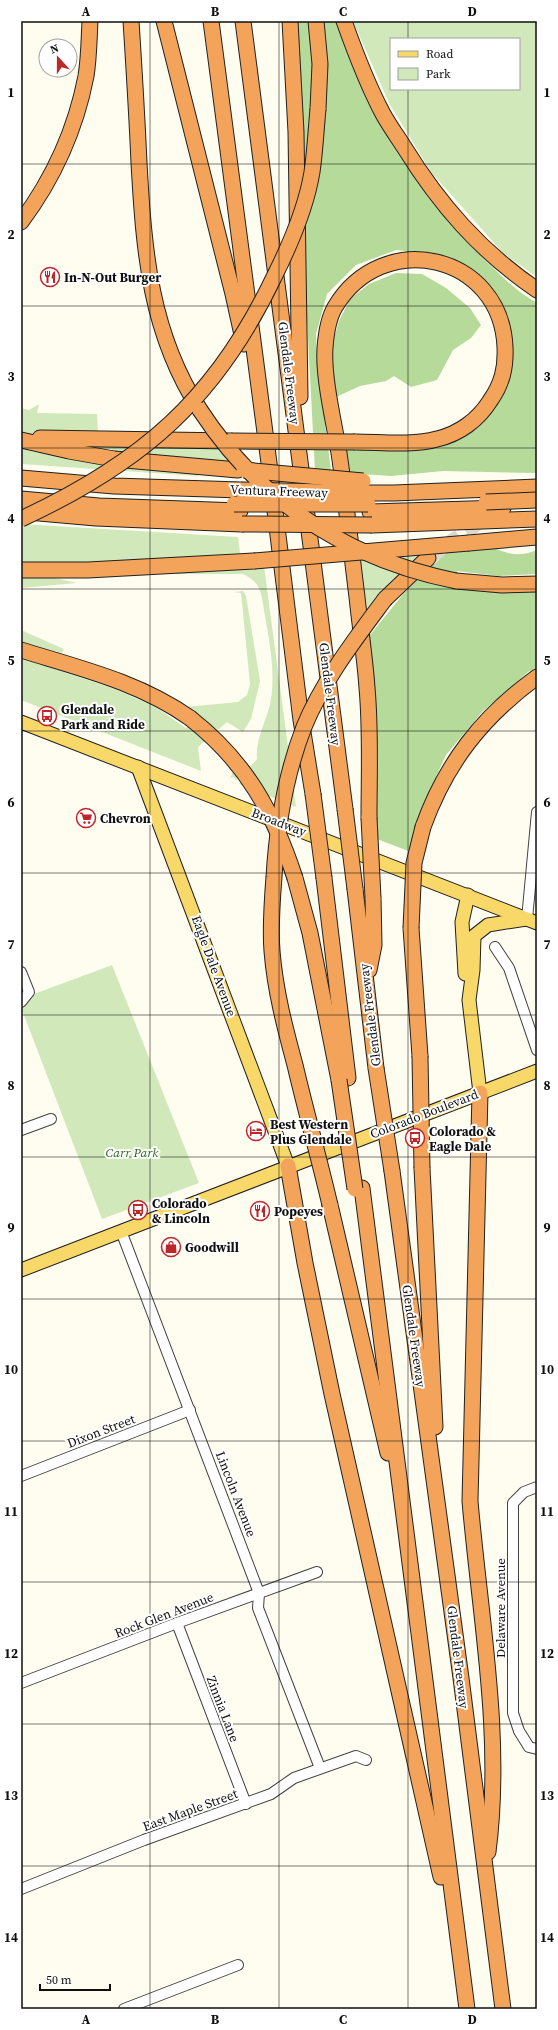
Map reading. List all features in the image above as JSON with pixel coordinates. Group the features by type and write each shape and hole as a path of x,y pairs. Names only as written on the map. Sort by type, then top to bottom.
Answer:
{"highway":[{"path":"21,222 50,177 71,129 86,75 90,21"},
{"path":"131,21 142,213 151,288 160,325 170,353 181,378 200,410 225,444 254,477 280,501 316,527 356,549 388,563 456,581 502,585 537,584"},
{"path":"164,21 233,294 270,463"},
{"path":"211,21 270,463 301,720 313,794 324,878 344,1079 358,1188 376,1293 404,1524 467,2009"},
{"name":"Glendale Freeway","path":"243,21 345,809 376,1068 392,1171 440,1522 503,2009"},
{"path":"290,21 296,132 299,246 300,460"},
{"path":"21,519 78,491 139,451 171,424 206,387 238,345 267,293 290,245 312,173 318,109 320,64 316,21"},
{"path":"344,21 359,63 383,114 433,190 446,208 479,245 513,274 537,290"},
{"path":"21,439 84,438 231,441 355,442 417,442 434,440 452,434 473,422 487,407 502,380 505,361 501,320 485,293 461,271 444,264 414,259 397,261 380,266 363,275 350,287 332,313 328,328 325,350 327,375 341,471 367,686 370,731 368,818 373,898 374,945 367,983"},
{"path":"21,439 69,451 114,458 238,470 368,503 537,507"},
{"name":"Ventura Freeway","path":"21,478 114,486 241,490 537,519"},
{"path":"368,503 394,493 537,487"},
{"path":"21,492 239,513"},
{"path":"21,500 99,506 239,513 368,503 537,500"},
{"name":"Ventura Freeway","path":"21,511 96,518 239,513 368,503"},
{"path":"21,570 88,570 254,561 537,537"},
{"path":"404,1524 330,1205 281,1009 272,952 271,909 275,852 282,798 292,760 304,726 322,692 355,639 385,599 428,558"},
{"path":"21,650 130,684 170,704 190,718 220,744 253,784 277,827 295,878 310,933 344,1079"},
{"path":"440,1522 422,1168 420,1056 411,928 414,863 429,809 447,773 480,726 537,677"},
{"path":"480,1093 470,1501 475,1560 488,1659 492,1727 493,1813 485,1873"},
{"path":"288,1166 305,1263 332,1394 428,1826 458,1941"}],"main road":[{"name":"Broadway","path":"21,722 532,921"},
{"name":"Eagle Dale Avenue","path":"138,767 288,1166"},
{"path":"468,895 462,922 469,1000 480,1093"},
{"path":"469,1000 473,970 474,936 488,925 532,921"},
{"name":"Colorado Boulevard","path":"21,1270 537,1071"}],"street":[{"path":"532,921 537,812"},
{"path":"495,947 509,968 537,1050"},
{"path":"21,972 29,992 21,1002"},
{"path":"21,1130 51,1119"},
{"name":"Lincoln Avenue","path":"121,1231 259,1592 258,1608 320,1768"},
{"name":"Dixon Street","path":"21,1476 190,1410"},
{"name":"Delaware Avenue","path":"537,1487 524,1492 513,1504 513,1712 519,1731 529,1747 537,1749"},
{"name":"Rock Glen Avenue","path":"21,1683 259,1592 317,1572"},
{"name":"Zinnia Lane","path":"177,1623 246,1804"},
{"name":"East Maple Street","path":"21,1889 144,1840 271,1794 294,1778 320,1768 356,1756 366,1760"},
{"path":"124,2009 238,1965"}],"green space":[{"path":"297,21 336,21 370,104 395,148 418,183 458,233 511,285 537,303 537,473 443,471 391,476 344,473 340,447 444,443 496,403 504,314 493,290 467,267 442,255 396,250 356,265 327,294 316,334 317,360 331,471 315,470 303,243"},
{"path":"353,21 537,21 537,277 504,254 431,172 389,103"},
{"path":"396,273 422,274 446,288 470,308 481,325 471,338 453,350 437,380 411,387 394,376 386,381 360,386 336,397 331,349 339,321 350,299 369,284"},
{"path":"39,404 37,413 97,414 98,433 39,437 21,431 21,408 29,410"},
{"path":"96,446 232,447 233,463 111,452 112,449 97,450"},
{"path":"21,448 34,452 198,471 198,476 21,464"},
{"path":"21,524 238,537 240,553 109,564 21,562"},
{"path":"494,548 515,554 525,554 537,550 537,574 498,576 457,571 454,586 537,588 537,668 528,672 482,712 446,755 425,801 411,852 377,839 366,640 404,593 447,552"},
{"path":"428,553 363,619 356,559"},
{"path":"264,566 296,807 239,784 241,782 238,779 236,780 234,777 230,778 233,772 250,767 257,759 258,744 271,699 272,661 262,598 258,586 251,578 243,574 172,574 172,572"},
{"path":"46,576 77,583 21,588 21,577"},
{"path":"243,591 246,596 260,681 251,719 243,732 227,722 198,747 201,771 21,700 21,658 112,688 154,706 186,728 197,717 186,707 238,702 247,695 250,684 241,593 234,592"},
{"path":"21,630 64,649 62,653 21,642"},
{"name":"Carr Park","path":"112,965 199,1183 102,1219 22,1010 34,994"}],"tunnel":[{"path":"428,558 484,519"}],"place":[{"name":"In-N-Out Burger","path":"50,277"},
{"name":"Glendale Park and Ride","path":"47,716"},
{"name":"Chevron","path":"86,818"},
{"name":"Best Western Plus Glendale","path":"256,1131"},
{"name":"Colorado & Eagle Dale","path":"415,1138"},
{"name":"Colorado & Lincoln","path":"138,1210"},
{"name":"Popeyes","path":"260,1211"},
{"name":"Goodwill","path":"171,1247"}]}
